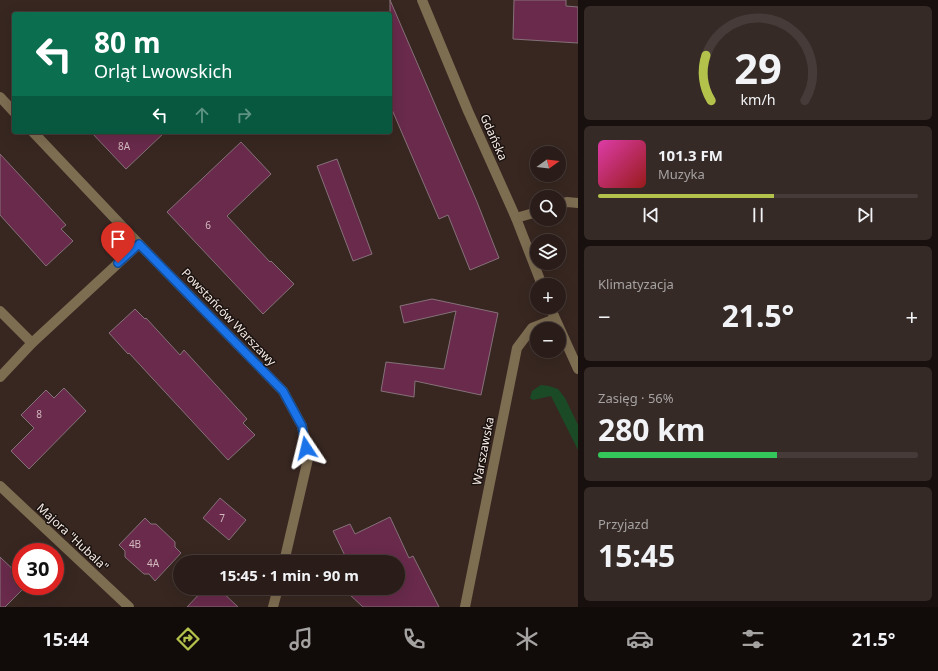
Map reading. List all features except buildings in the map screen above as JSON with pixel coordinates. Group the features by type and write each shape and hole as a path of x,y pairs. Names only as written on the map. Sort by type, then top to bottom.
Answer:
{"street":[{"name":"Gdańska","path":"422,0 468,111 516,218 539,278"},
{"path":"0,97 12,110"},
{"name":"Powstańców Warszawy","path":"35,134 139,244 283,391 302,426 308,459 286,555"},
{"path":"566,202 578,203"},
{"path":"516,218 530,214"},
{"path":"0,378 32,343 139,244"},
{"path":"0,311 32,343"},
{"path":"553,314 578,369"},
{"name":"Warszawska","path":"465,607 517,348 532,328 555,319"},
{"name":"Majora \"Hubala\"","path":"0,486 129,607"},
{"path":"273,607 276,595"}],"green space":[{"path":"541,385 558,389 565,398 578,425 578,450 551,396 533,400 530,398 532,391"}],"route":[{"path":"118,263 139,244 283,391 302,426 306,448"}]}
